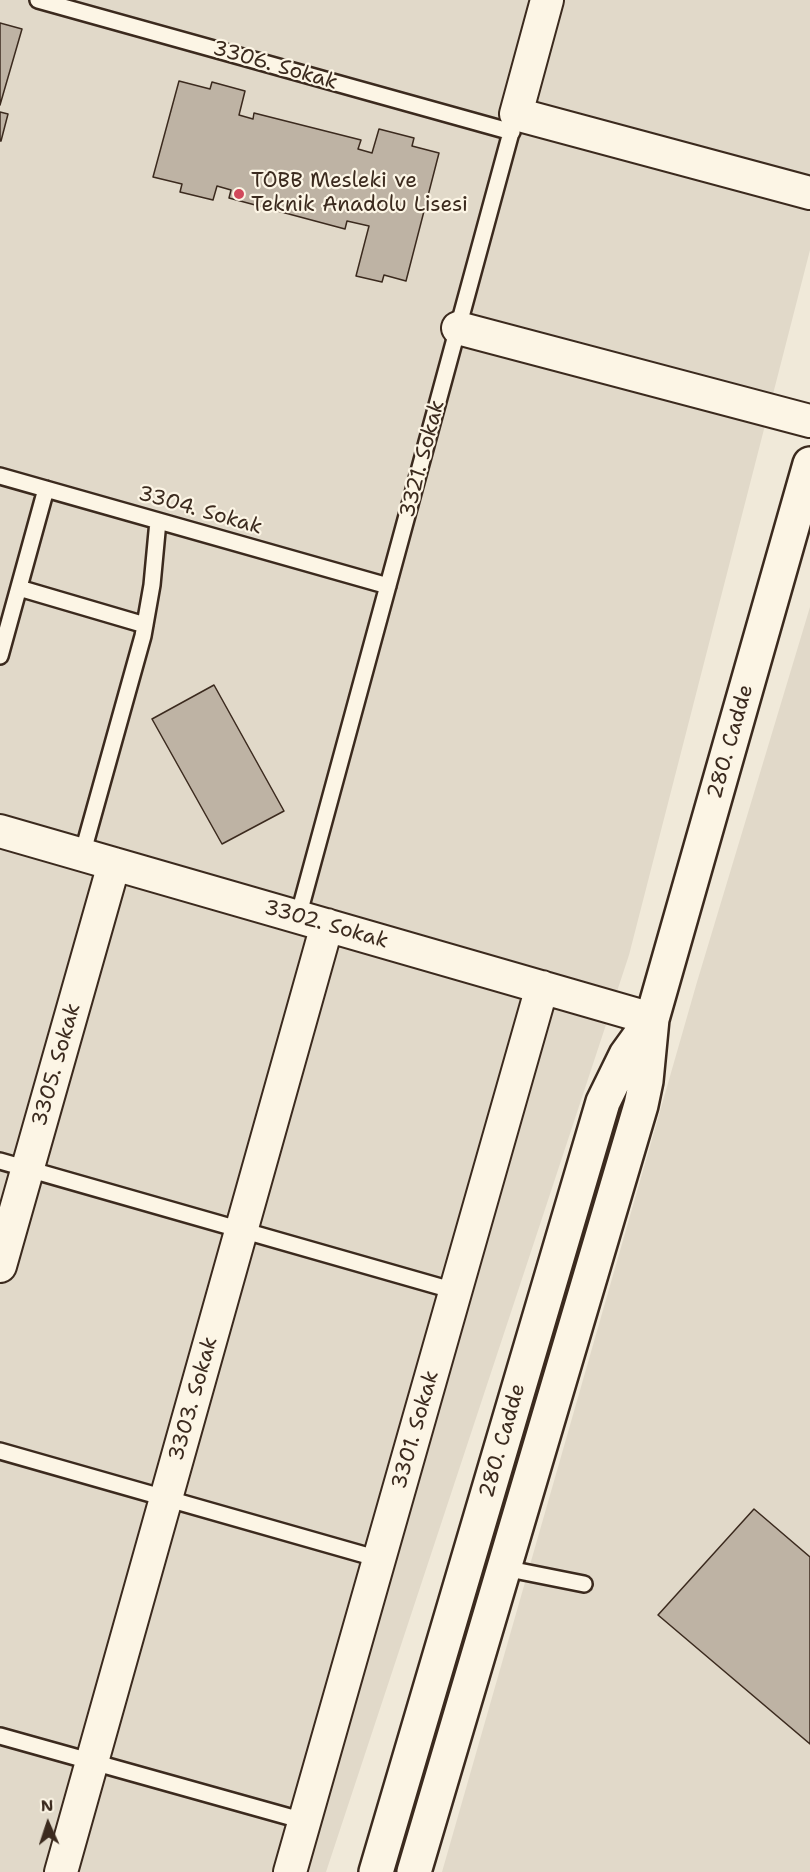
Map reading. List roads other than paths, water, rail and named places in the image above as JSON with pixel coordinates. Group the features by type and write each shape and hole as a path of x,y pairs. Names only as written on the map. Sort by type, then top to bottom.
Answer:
{"street":[{"name":"3321. Sokak","path":"514,123 547,0"},
{"name":"3306. Sokak","path":"514,123 810,193"},
{"path":"458,328 810,422"},
{"name":"280. Cadde","path":"414,1872 641,1105 646,1081 652,1019 810,464"},
{"name":"3302. Sokak","path":"0,831 652,1019"},
{"name":"3305. Sokak","path":"0,1266 14,1165 114,864"},
{"name":"3303. Sokak","path":"61,1872 242,1230 313,921"},
{"name":"3301. Sokak","path":"290,1872 542,987"},
{"name":"280. Cadde","path":"375,1872 603,1102 626,1055 652,1019"}],"lane":[{"name":"3306. Sokak","path":"38,0 514,123"},
{"name":"3321. Sokak","path":"313,921 388,586 514,123"},
{"name":"3304. Sokak","path":"0,476 388,586"},
{"path":"0,656 46,489"},
{"path":"82,855 145,625 152,585 158,521"},
{"path":"19,588 145,625"},
{"path":"14,1165 455,1291"},
{"path":"0,1451 379,1559"},
{"path":"504,1568 584,1584"},
{"path":"0,1736 304,1821"}],"place":[{"name":"TOBB Mesleki ve Teknik Anadolu Lisesi","path":"239,194"}]}
